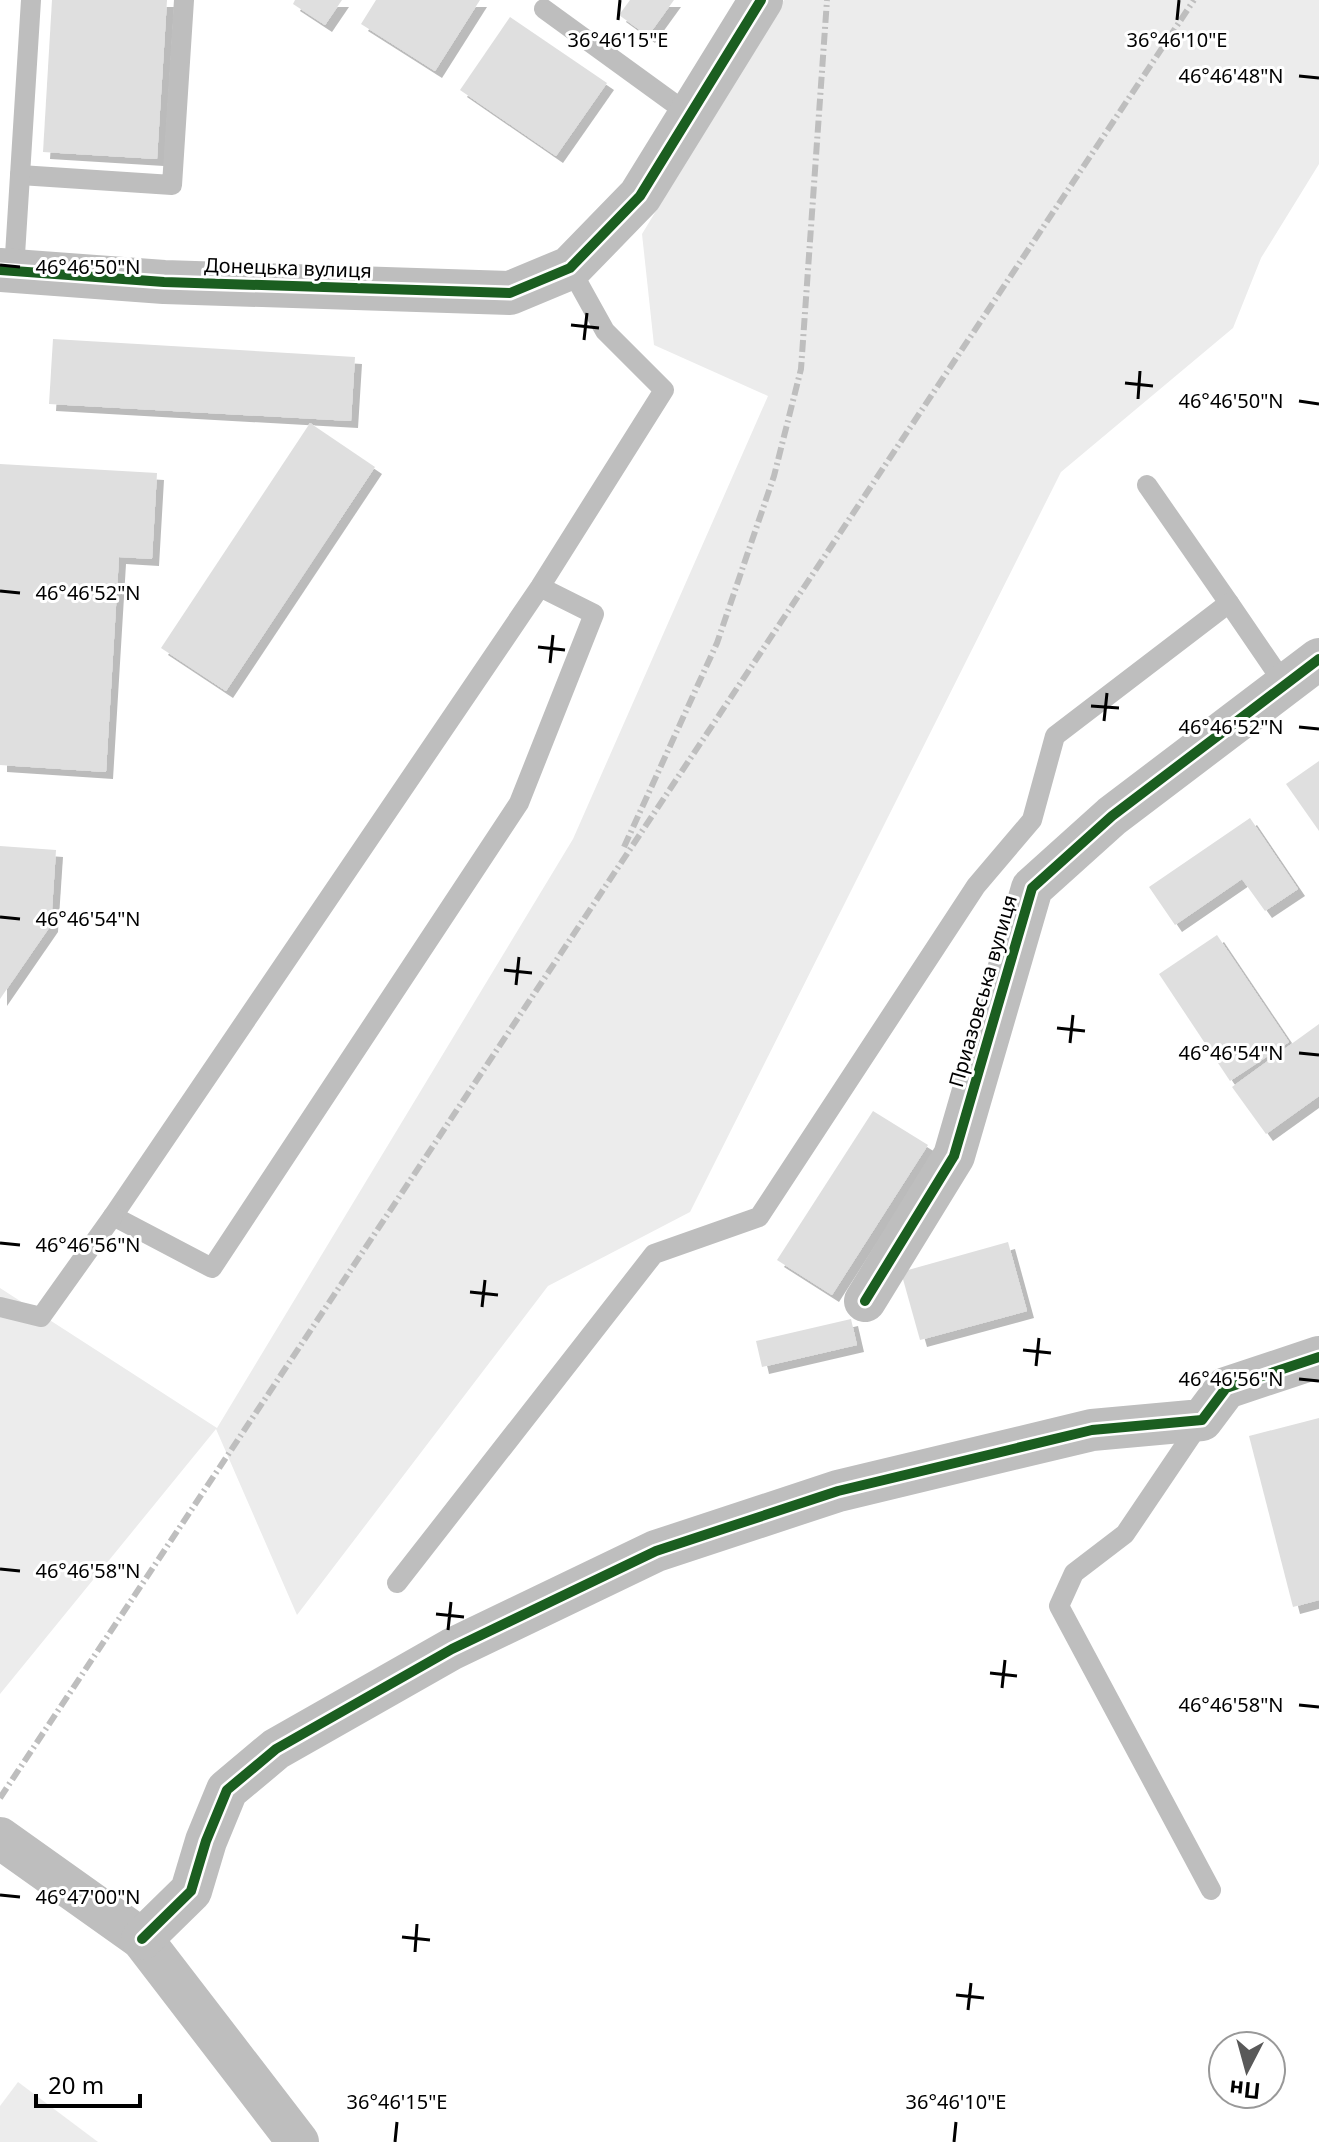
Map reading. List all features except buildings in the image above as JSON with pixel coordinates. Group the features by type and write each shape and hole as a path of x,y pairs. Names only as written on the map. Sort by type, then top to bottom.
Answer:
{"street":[{"path":"570,268 640,196 761,0"},
{"name":"Донецька вулиця","path":"7,271 164,282 510,293 570,268"},
{"name":"Приазовська вулиця","path":"865,1301 954,1156 1032,888 1112,816 1319,659"},
{"path":"142,1939 191,1891 206,1841 227,1790 276,1749 452,1649 656,1551 838,1491 1092,1430 1202,1420 1226,1388 1319,1357"},
{"path":"0,1838 142,1939 298,2142"}],"lane":[{"path":"7,271 20,175 31,0"},
{"path":"20,175 172,185 184,0"},
{"path":"544,9 690,115"},
{"path":"0,1307 41,1317 113,1216 540,587 664,390 605,331 570,268"},
{"path":"1147,485 1285,685"},
{"path":"113,1216 212,1268 519,803 594,614 540,587"},
{"path":"397,1583 654,1254 759,1217 976,886 1032,820 1055,736 1229,603"},
{"path":"1202,1420 1125,1534 1074,1573 1059,1606 1211,1890"}],"shaded area":[{"path":"784,0 1319,0 1319,164 1261,258 1233,328 1061,472 690,1212 548,1286 297,1615 216,1429 0,1694 0,1288 217,1428 573,839 768,396 654,345 642,234"},
{"path":"18,2082 98,2142 0,2142 0,2106"}],"railway":[{"path":"624,847 717,643 774,476 801,369 827,0"},
{"path":"0,1798 1194,0"}],"cycle path":[{"path":"0,270 164,282 510,293 570,268 640,196 761,0"},
{"path":"865,1301 954,1156 1032,888 1112,816 1319,659"},
{"path":"142,1939 191,1891 206,1841 227,1790 276,1749 452,1649 656,1551 838,1491 1092,1430 1202,1420 1226,1388 1319,1357"}]}
